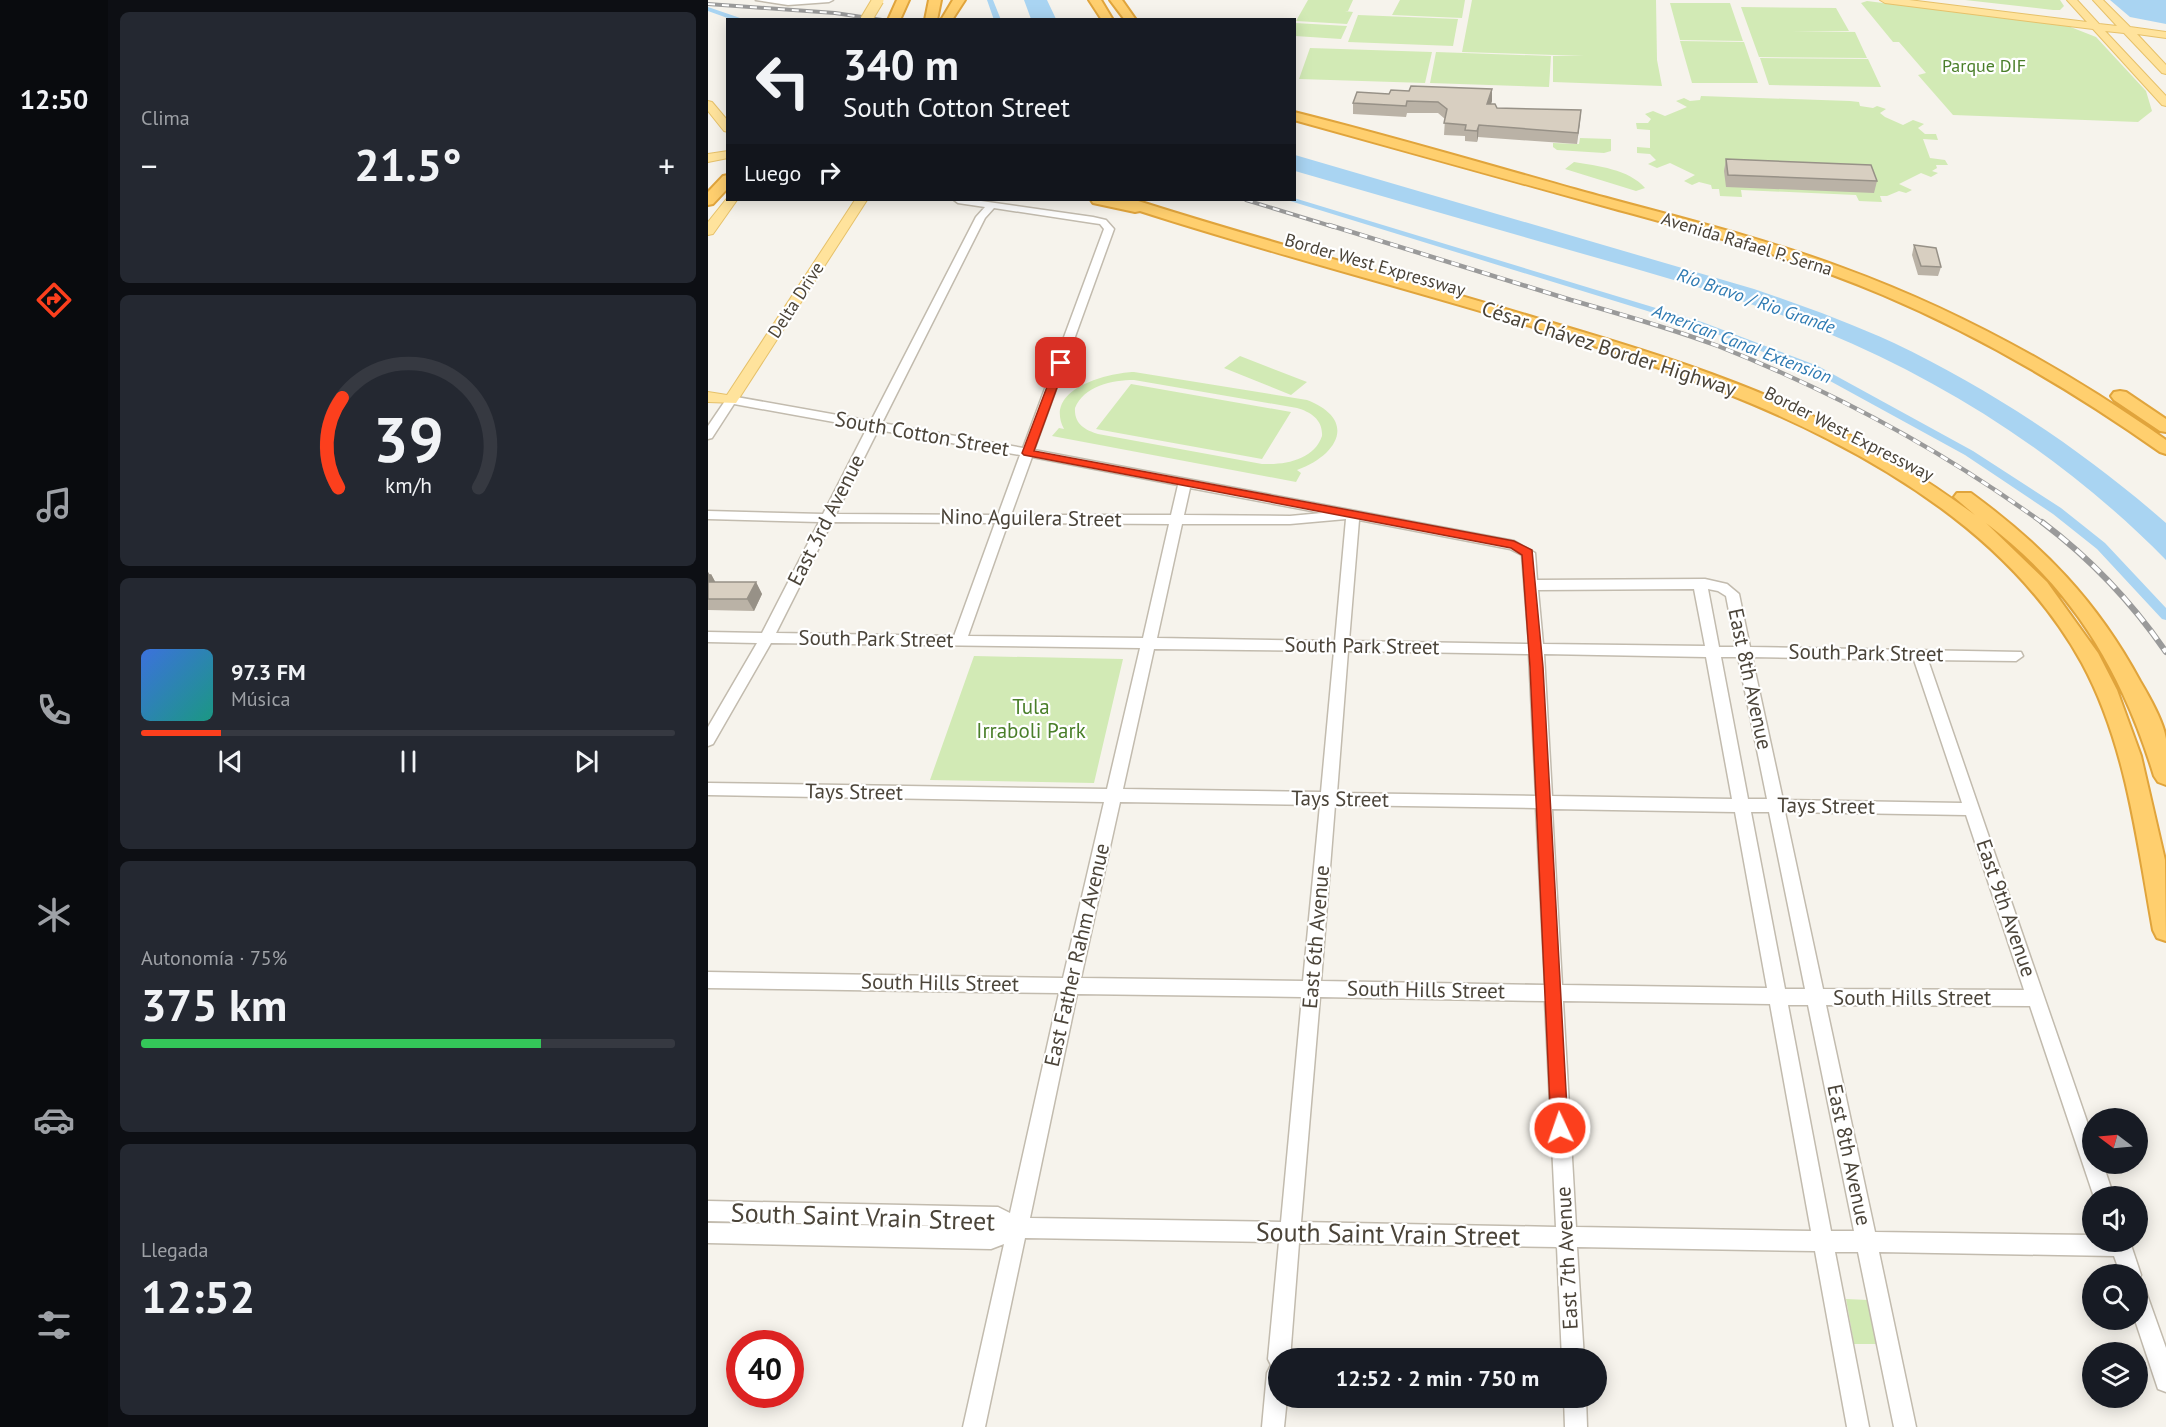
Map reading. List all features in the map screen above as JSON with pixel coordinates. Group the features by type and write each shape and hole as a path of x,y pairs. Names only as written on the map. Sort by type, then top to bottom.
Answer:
{"highway":[{"path":"895,18 903,0"},
{"path":"931,18 935,0"},
{"path":"947,18 959,0"},
{"path":"1095,0 1107,18"},
{"path":"1118,2 1130,18"},
{"name":"Avenida Rafael P. Serna","path":"1296,106 1712,220 1834,257 1954,305 2031,344 2089,377"},
{"name":"Avenida Rafael P. Serna","path":"1296,117 1747,241 1869,283 1943,314 2047,368 2128,420 2166,448"},
{"path":"709,195 726,172"},
{"path":"709,195 726,181"},
{"path":"1104,201 1186,216"},
{"name":"César Chávez Border Highway","path":"1126,201 1186,216 1525,314 1672,365 1808,423 1911,479 1980,528 2017,562 2059,610 2088,655 2110,697 2127,747 2142,805 2166,930"},
{"path":"1157,201 1186,216"},
{"name":"Border West Expressway","path":"1525,314 1641,344 1766,391 1916,465 1970,501 2049,567 2093,619 2124,668 2140,699 2153,731 2166,777"},
{"path":"2107,388 2166,427"}],"main road":[{"path":"867,18 878,0"},
{"path":"876,18 887,0"},
{"path":"1887,0 2162,32"},
{"path":"1932,0 2054,15 2093,23"},
{"path":"2098,0 2166,71"},
{"path":"2054,15 2075,4 2166,102"},
{"path":"2112,14 2162,32"},
{"path":"2143,47 2145,40 2162,32"},
{"path":"708,104 726,126"},
{"path":"708,148 726,145"},
{"path":"708,158 726,154"},
{"path":"708,231 730,201"},
{"name":"Delta Drive","path":"731,400 860,201"},
{"name":"South Cotton Street","path":"708,396 731,400"}],"street":[{"path":"760,0 788,3 828,0"},
{"path":"959,640 1109,229 1103,222 965,201"},
{"name":"East 3rd Avenue","path":"708,740 766,638 873,426 942,298 981,217 992,205"},
{"path":"708,435 731,400"},
{"name":"South Cotton Street","path":"731,400 1353,514 1514,545 1524,549"},
{"name":"East Father Rahm Avenue","path":"974,1427 1112,795 1185,484"},
{"name":"Nino Aguilera Street","path":"708,515 827,518 1290,520 1353,514"},
{"name":"East 6th Avenue","path":"1280,1348 1353,514"},
{"name":"East 7th Avenue","path":"1524,549 1530,558 1536,648 1542,801 1572,1348"},
{"path":"1531,585 1700,584"},
{"name":"East 8th Avenue","path":"1858,1427 1700,584 1722,587 1732,594 1905,1427"},
{"name":"South Park Street","path":"708,637 2016,656"},
{"name":"East 9th Avenue","path":"1919,654 2082,1131"},
{"name":"Tays Street","path":"708,789 1971,809"},
{"name":"South Hills Street","path":"708,980 1552,991 1816,997 2037,998"},
{"name":"South Saint Vrain Street","path":"708,1211 998,1217 1016,1228"},
{"name":"South Saint Vrain Street","path":"708,1233 991,1239 1016,1228 1867,1243 2082,1244"},
{"path":"2148,1326 2166,1381"},
{"path":"1273,1427 1275,1408"},
{"path":"1575,1408 1576,1427"}],"green space":[{"path":"1308,0 1353,0 1348,11 1345,11 1353,12 1347,24 1296,21"},
{"path":"1400,0 1465,0 1462,18 1392,15"},
{"path":"1472,0 1656,0 1657,60 1662,86 1553,82 1553,56 1584,56 1462,52"},
{"path":"1965,0 2060,0 2064,6 2060,10 2053,10"},
{"name":"Parque DIF","path":"1867,1 2068,26 2096,37 2146,91 2152,111 2138,122 1953,115 1918,75 1926,73 1899,42 1893,42 1861,3"},
{"path":"1670,3 1730,3 1743,41 1680,40"},
{"path":"1741,7 1836,8 1849,31 1792,31 1855,32 1867,58 1759,57"},
{"path":"1358,15 1458,19 1453,46 1348,42"},
{"path":"1296,23 1347,26 1341,39 1296,36"},
{"path":"1680,41 1744,42 1758,83 1692,83"},
{"path":"1310,48 1432,52 1425,83 1299,79"},
{"path":"1436,52 1551,56 1549,87 1430,83"},
{"path":"1760,58 1868,59 1881,87 1769,85"},
{"path":"1701,96 1850,101 1859,102 1860,106 1873,108 1877,106 1886,109 1880,113 1885,117 1903,125 1913,120 1924,124 1918,128 1925,134 1936,134 1938,140 1923,139 1930,158 1945,160 1948,165 1936,165 1937,168 1932,171 1938,173 1931,177 1921,173 1899,184 1912,190 1906,193 1899,191 1880,196 1882,202 1859,201 1856,195 1741,190 1742,197 1720,196 1719,189 1712,189 1711,185 1699,182 1692,185 1684,181 1695,175 1670,163 1657,168 1648,164 1656,160 1650,154 1637,153 1637,147 1650,148 1650,130 1637,129 1636,123 1648,123 1651,119 1645,114 1653,111 1665,116 1687,107 1676,101 1684,98 1690,101 1700,100"},
{"path":"1580,138 1611,139 1611,151 1604,153 1557,150 1553,147 1553,143 1579,144"},
{"path":"1574,162 1622,172 1645,188 1636,191 1565,169"},
{"path":"1240,356 1307,382 1291,395 1224,368"},
{"path":"1134,372 1307,400 1323,408 1333,417 1337,427 1336,437 1332,447 1323,456 1297,470 1301,473 1296,482 1052,436 1059,428 1064,429 1060,415 1062,403 1070,394 1094,380","holes":["1134,380 1297,408 1307,412 1318,421 1322,436 1318,444 1306,456 1289,462 1271,464 1098,434 1081,425 1075,414 1079,400 1092,389 1117,381"]},
{"path":"1131,384 1291,412 1262,459 1096,429"},
{"name":"Tula Irraboli Park","path":"974,656 1123,659 1094,783 930,780"},
{"path":"1846,1299 1868,1300 1876,1344 1854,1344"}],"water":[{"path":"1024,0 1047,0 1056,18 1031,18"},
{"path":"2110,0 2166,0 2166,24 2130,17"},
{"name":"Río Bravo / Rio Grande","path":"1296,155 1754,289 1824,314 1894,343 2002,402 2103,471 2166,523 2166,560 2090,490 2007,429 1963,401 1872,353 1825,332 1729,297 1296,171"}],"building":[{"path":"1411,86 1492,89 1487,104 1495,104 1497,108 1581,110 1578,133 1479,125 1477,131 1465,130 1466,125 1444,123 1447,109 1438,102 1407,101 1406,106 1353,103 1357,92 1389,94 1391,90 1409,91"},
{"path":"1726,159 1871,165 1877,181 1728,175"},
{"path":"1914,245 1936,248 1941,267 1921,266"},
{"path":"708,582 756,582 747,599 708,599"}],"waterway":[{"name":"American Canal Extension","path":"990,0 997,18"},
{"path":"708,9 735,18"},
{"name":"American Canal Extension","path":"1294,201 1699,324 1814,368 1969,453 2057,511 2101,546 2166,616"}],"railway":[{"path":"708,4 835,13 869,18"},
{"path":"1249,201 1334,227"},
{"path":"1329,225 1663,327 1718,346 1803,383 1887,425 1967,472 2044,524"},
{"path":"2042,522 2094,566 2139,615 2166,652"}],"route":[{"path":"1061,363 1028,453 1520,546 1528,553 1537,667 1560,1128"}]}
